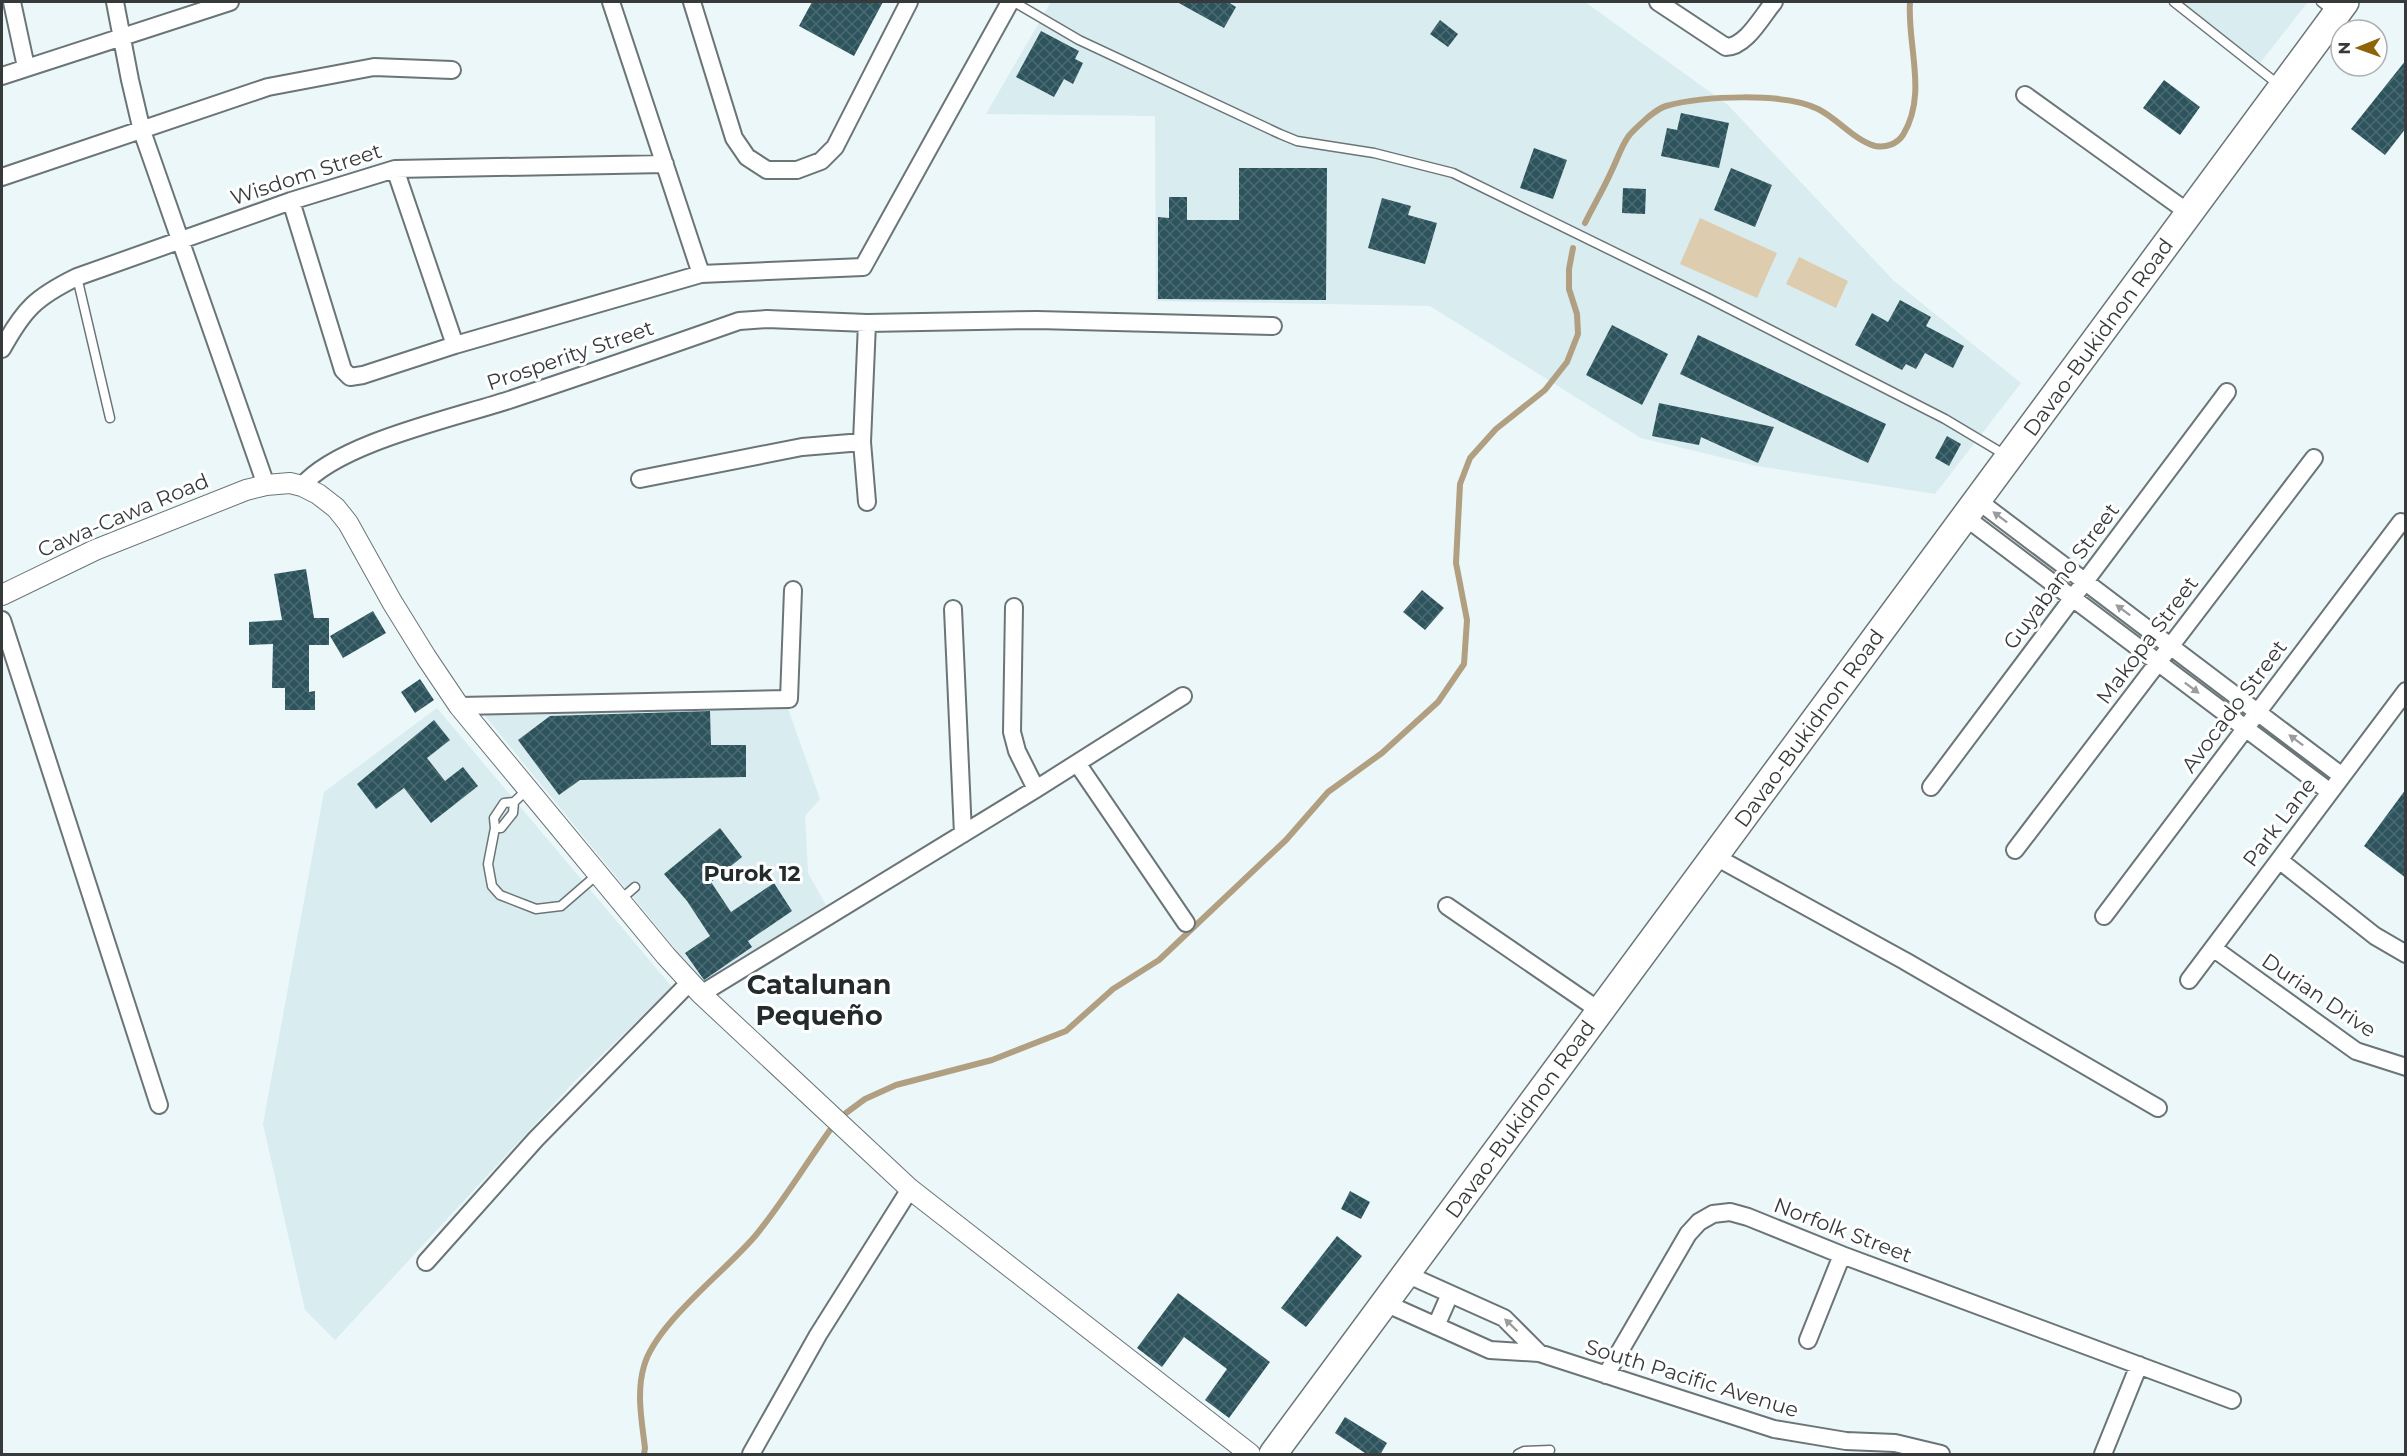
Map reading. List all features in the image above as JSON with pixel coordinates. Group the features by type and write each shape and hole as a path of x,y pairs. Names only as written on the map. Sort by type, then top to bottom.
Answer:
{"highway":[{"name":"Davao-Bukidnon Road","path":"1273,1455 2189,213 2281,86 2334,5"}],"street":[{"path":"12,2 26,67"},
{"path":"115,2 142,131 266,484 302,486 318,494 336,508 348,523 392,602 521,795 598,873 628,894 696,988 910,1189 1250,1455"},
{"path":"2,76 230,2"},
{"path":"611,2 701,274"},
{"path":"692,2 734,138 747,157 767,170 797,170 821,161 835,147 909,2"},
{"path":"291,201 346,374 350,377 701,274 863,267 1012,2"},
{"path":"1658,2 1718,44 1731,47 1742,40 1774,2"},
{"path":"2,177 268,87 374,67 452,70"},
{"path":"2025,95 2189,213"},
{"name":"Wisdom Street","path":"2,349 16,323 32,303 52,289 180,239 395,169 665,164"},
{"path":"395,169 455,345"},
{"name":"Prosperity Street","path":"302,486 320,468 333,460 389,438 515,398 740,321 767,319 867,323 1037,320 1273,326"},
{"path":"867,323 862,442 867,502"},
{"name":"Guyabano Street","path":"1931,787 2227,392"},
{"path":"640,479 801,447 862,442"},
{"name":"Makopa Street","path":"2015,850 2314,458"},
{"name":"Cawa-Cawa Road","path":"2,595 95,550 266,484"},
{"path":"1971,508 2030,540 2342,776"},
{"path":"1971,508 2018,556 2330,792"},
{"name":"Avocado Street","path":"2104,916 2401,522"},
{"path":"2018,556 2030,540"},
{"path":"459,705 789,699 794,590"},
{"path":"1014,607 1012,732 1017,751 1036,789"},
{"path":"953,609 963,834"},
{"path":"2,620 159,1105"},
{"name":"Park Lane","path":"2188,980 2406,691"},
{"path":"426,1262 536,1139 696,988 963,834 1183,696"},
{"path":"1077,763 1186,923"},
{"path":"1714,856 1905,961 2158,1108"},
{"path":"2279,860 2375,936 2406,954"},
{"path":"1447,906 1600,1011"},
{"name":"Durian Drive","path":"2213,948 2356,1052 2406,1067"},
{"path":"751,1455 818,1335 910,1189"},
{"name":"Norfolk Street","path":"1606,1375 1688,1234 1699,1222 1713,1214 1730,1212 2232,1400"},
{"path":"1808,1340 1842,1255"},
{"name":"South Pacific Avenue","path":"1406,1274 1504,1318 1539,1353"},
{"path":"1436,1326 1450,1294"},
{"name":"South Pacific Avenue","path":"1385,1303 1490,1350 1539,1353 1774,1429 1846,1441 1895,1443 1941,1455"},
{"path":"2103,1455 2139,1365"}],"lane":[{"path":"1012,2 1079,40 1297,141 1374,153 1453,173 1945,419 2009,457"},
{"path":"2174,2 2281,86"},
{"path":"77,278 110,418"},
{"path":"521,795 513,813 501,828 495,828 489,853 488,873 492,886 500,895 536,909 561,906 598,873"},
{"path":"1518,1455 1524,1452 1550,1450"}],"shaded area":[{"path":"1051,2 1585,2 1728,105 1894,281 2021,383 1935,494 1757,466 1641,438 1430,306 1156,301 1155,116 986,114"},
{"path":"2167,2 2308,2 2256,68"},
{"path":"1700,218 1777,253 1757,298 1680,264"},
{"path":"1799,257 1848,281 1836,308 1786,284"},
{"path":"787,706 820,799 805,816 808,873 826,905 703,983 481,711"},
{"path":"437,708 672,987 574,1082 335,1340 305,1310 263,1124 324,792"}],"building":[{"path":"812,2 883,2 854,56 799,26"},
{"path":"1177,2 1228,2 1236,7 1224,28"},
{"path":"1440,20 1458,34 1448,47 1430,34"},
{"path":"1041,31 1079,51 1075,59 1083,63 1073,84 1064,79 1054,97 1016,77"},
{"path":"2406,60 2406,128 2385,155 2351,129"},
{"path":"2164,80 2200,107 2180,135 2143,108"},
{"path":"1681,113 1729,123 1719,168 1661,156 1667,128 1677,130"},
{"path":"1534,148 1567,160 1553,199 1520,188"},
{"path":"1239,168 1327,168 1326,300 1158,299 1158,217 1169,218 1169,197 1187,197 1187,220 1239,220"},
{"path":"1731,168 1772,185 1755,227 1714,210"},
{"path":"1623,188 1646,189 1645,214 1622,213"},
{"path":"1382,198 1411,206 1408,215 1437,223 1425,264 1368,248"},
{"path":"1900,300 1931,317 1926,326 1964,346 1953,368 1925,353 1916,369 1906,364 1902,370 1855,345 1872,313 1888,322"},
{"path":"1612,325 1668,354 1642,405 1586,375"},
{"path":"1698,335 1886,424 1868,463 1680,374"},
{"path":"1659,403 1774,427 1758,463 1701,437 1699,445 1652,436"},
{"path":"1947,436 1961,444 1949,466 1935,458"},
{"path":"306,569 314,618 329,618 329,645 309,645 309,692 315,691 315,710 285,710 285,688 272,688 273,644 249,645 249,622 282,620 274,574"},
{"path":"1422,590 1444,608 1425,630 1403,612"},
{"path":"373,611 386,633 343,658 330,636"},
{"path":"420,679 434,700 415,713 401,692"},
{"path":"710,711 711,745 746,745 746,777 580,780 559,795 518,740 550,716"},
{"path":"434,720 450,740 427,758 445,781 463,767 478,786 431,823 404,788 376,809 357,784"},
{"path":"2406,789 2406,878 2364,846"},
{"path":"720,828 742,857 711,882 731,912 774,883 792,911 748,941 752,947 704,980 685,953 710,936 687,901 664,874"},
{"path":"1350,1191 1370,1202 1361,1219 1341,1209"},
{"path":"1337,1236 1362,1256 1306,1327 1281,1308"},
{"path":"1178,1293 1270,1362 1229,1418 1205,1400 1227,1369 1184,1337 1162,1367 1137,1348"},
{"path":"1345,1417 1387,1443 1380,1455 1368,1455 1335,1433"}],"waterway":[{"path":"1585,223 1628,137 1647,118 1666,106 1721,98 1785,100 1818,109 1860,139 1875,146 1887,146 1898,141 1910,119 1914,103 1915,70 1910,2"},
{"path":"846,1113 865,1099 896,1085 992,1060 1066,1031 1113,989 1159,960 1286,840 1328,792 1382,753 1438,702 1464,664 1467,620 1456,563 1460,484 1470,458 1496,429 1545,390 1567,362 1578,334 1577,314 1569,289 1569,269 1573,248"},
{"path":"644,1454 640,1387 644,1366 651,1350 662,1332 677,1315 756,1235 785,1197 830,1130"}],"district":[{"name":"Purok 12","path":"752,873"},
{"name":"Catalunan Pequeño","path":"819,1000"}]}
